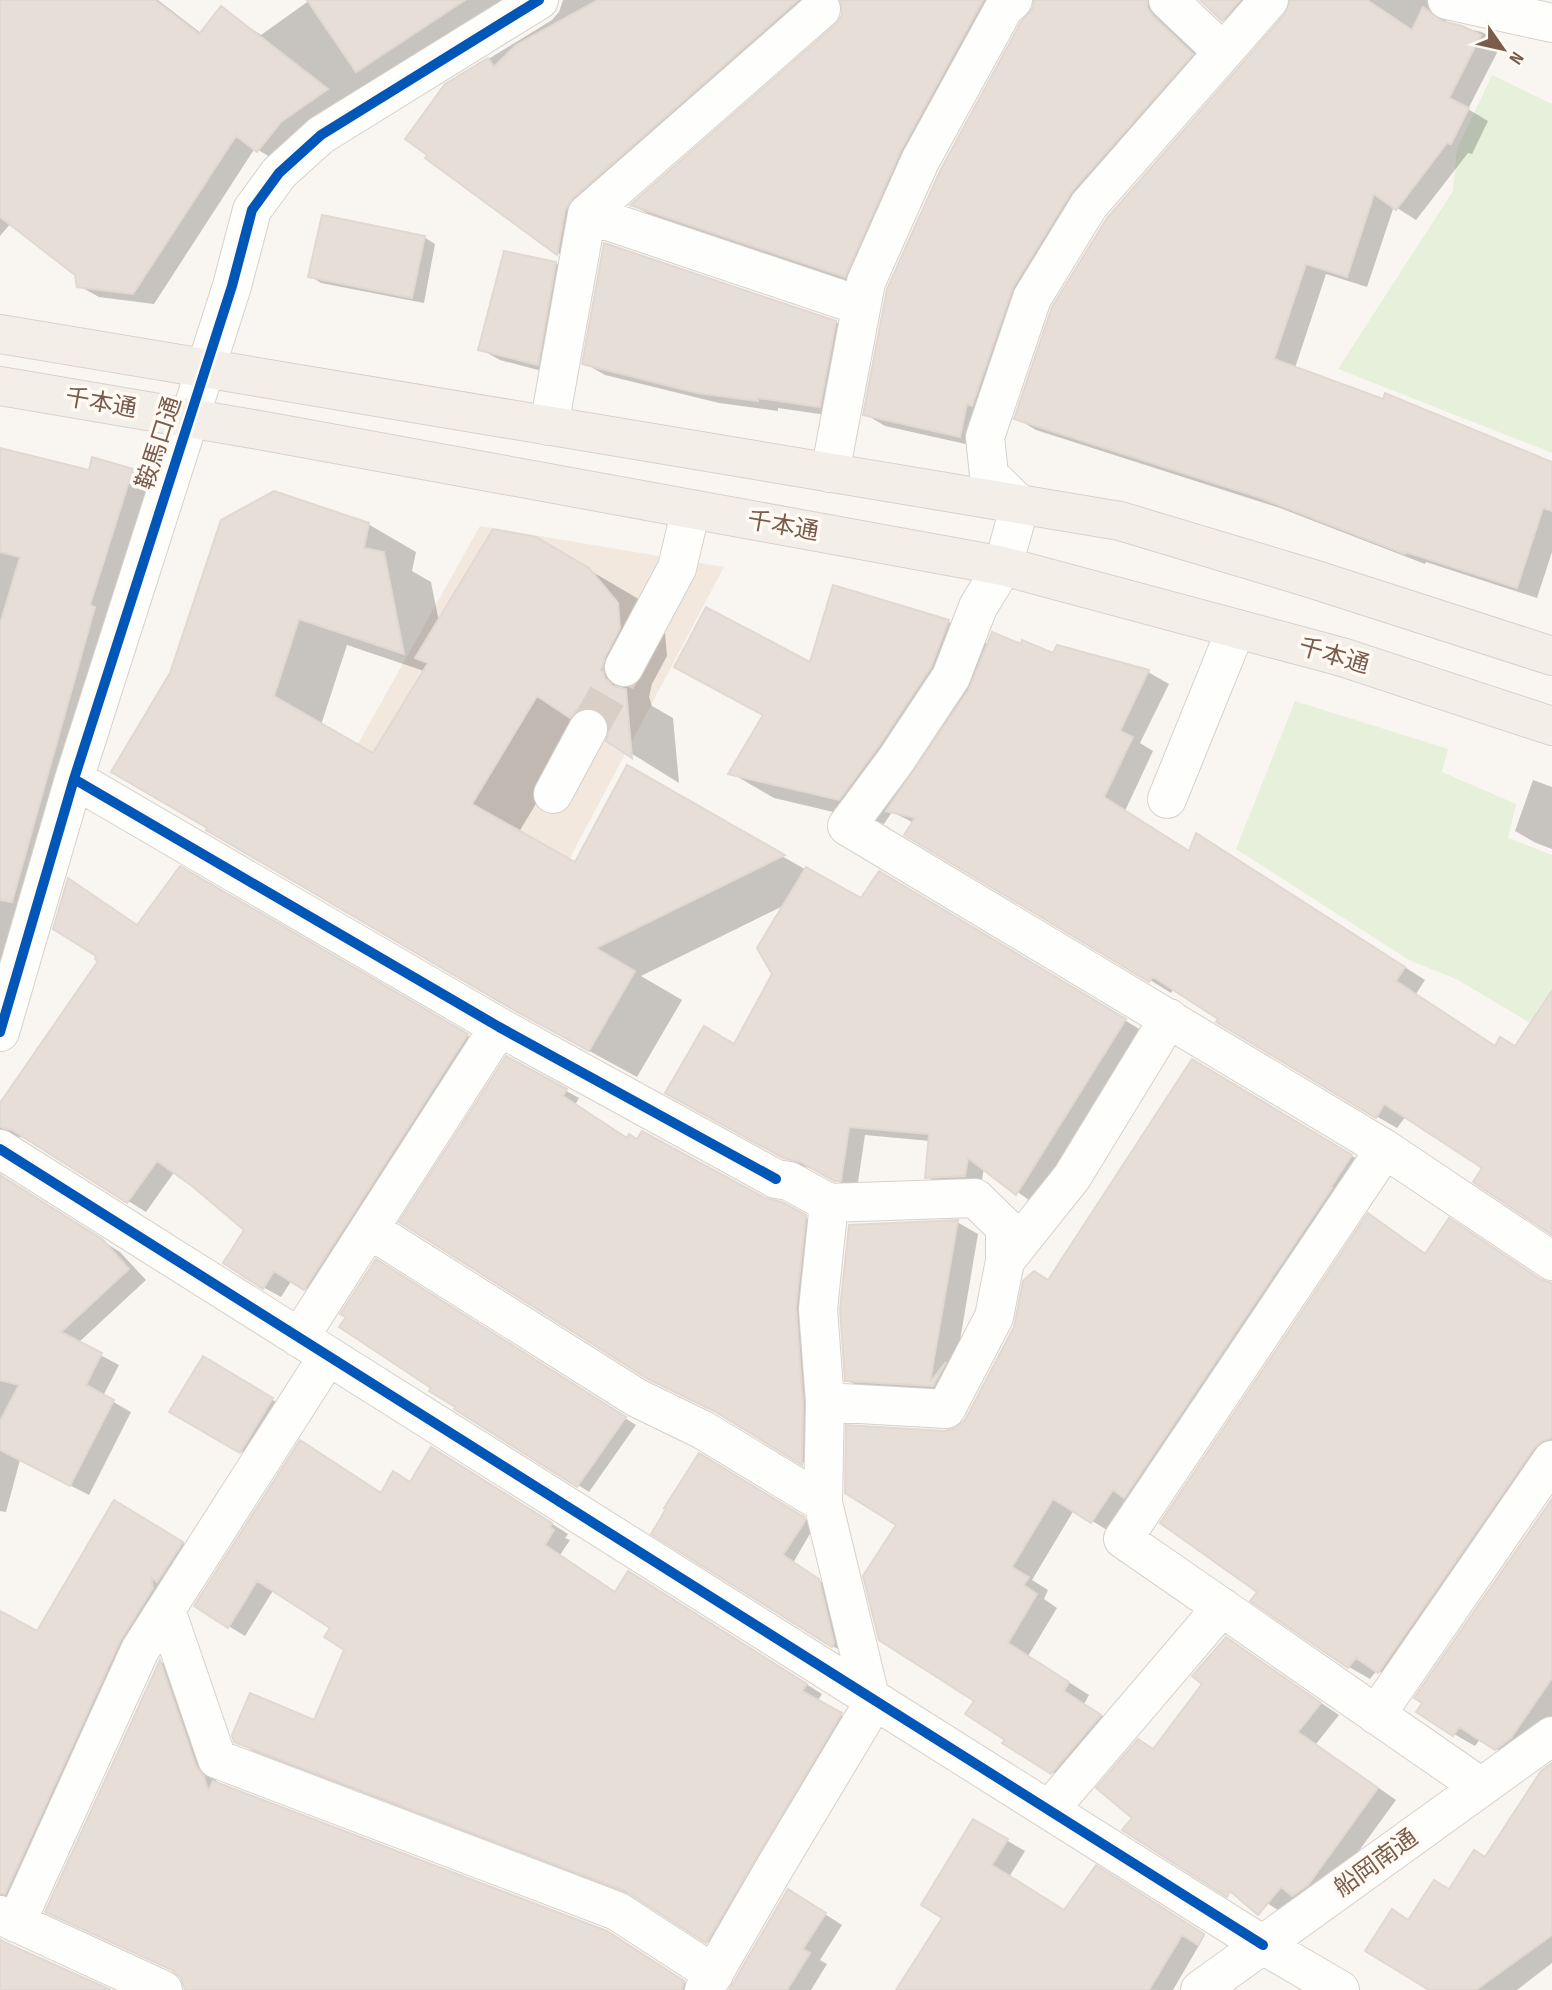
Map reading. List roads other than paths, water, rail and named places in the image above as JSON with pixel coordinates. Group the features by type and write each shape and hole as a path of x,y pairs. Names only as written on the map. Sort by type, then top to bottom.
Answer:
{"main road":[{"name":"千本通","path":"0,334 1120,522 1313,579 1552,656"},
{"name":"千本通","path":"0,386 1003,566 1342,657 1552,726"}],"street":[{"path":"830,473 866,282 920,161 1004,8 1013,0"},
{"path":"1168,0 1223,52"},
{"path":"1269,0 1089,205 1032,298 985,437 989,475 1020,505 1003,566 978,607 951,677 896,760 847,826 1385,1149 1552,1261"},
{"path":"1447,0 1552,23"},
{"name":"鞍馬口通","path":"0,1032 11,959 74,779 232,286 252,210 279,173 321,135 529,2"},
{"path":"549,426 587,214 821,9"},
{"path":"587,214 861,306"},
{"path":"624,667 677,568 691,509"},
{"path":"1167,799 1237,629"},
{"path":"553,794 588,730"},
{"path":"74,779 499,1027 776,1179 789,1181 829,1203 975,1198 1005,1227 1005,1261 994,1317 946,1409 825,1402"},
{"path":"1005,1261 1072,1177 1169,1018"},
{"path":"163,1990 8,1919 140,1650 166,1610 314,1347 369,1229 499,1027"},
{"path":"0,1149 1263,1945 1339,1990"},
{"path":"1385,1149 1123,1539 1481,1787"},
{"path":"166,1610 217,1759 617,1911 709,1982 873,1699 823,1503 825,1402 818,1309 829,1203"},
{"path":"369,1229 637,1398 703,1430 823,1503"},
{"path":"1376,1715 1552,1460"},
{"path":"1049,1810 1222,1608"},
{"name":"船岡南通","path":"1200,1990 1552,1737"}],"tunnel":[{"path":"588,729 624,667"}]}
